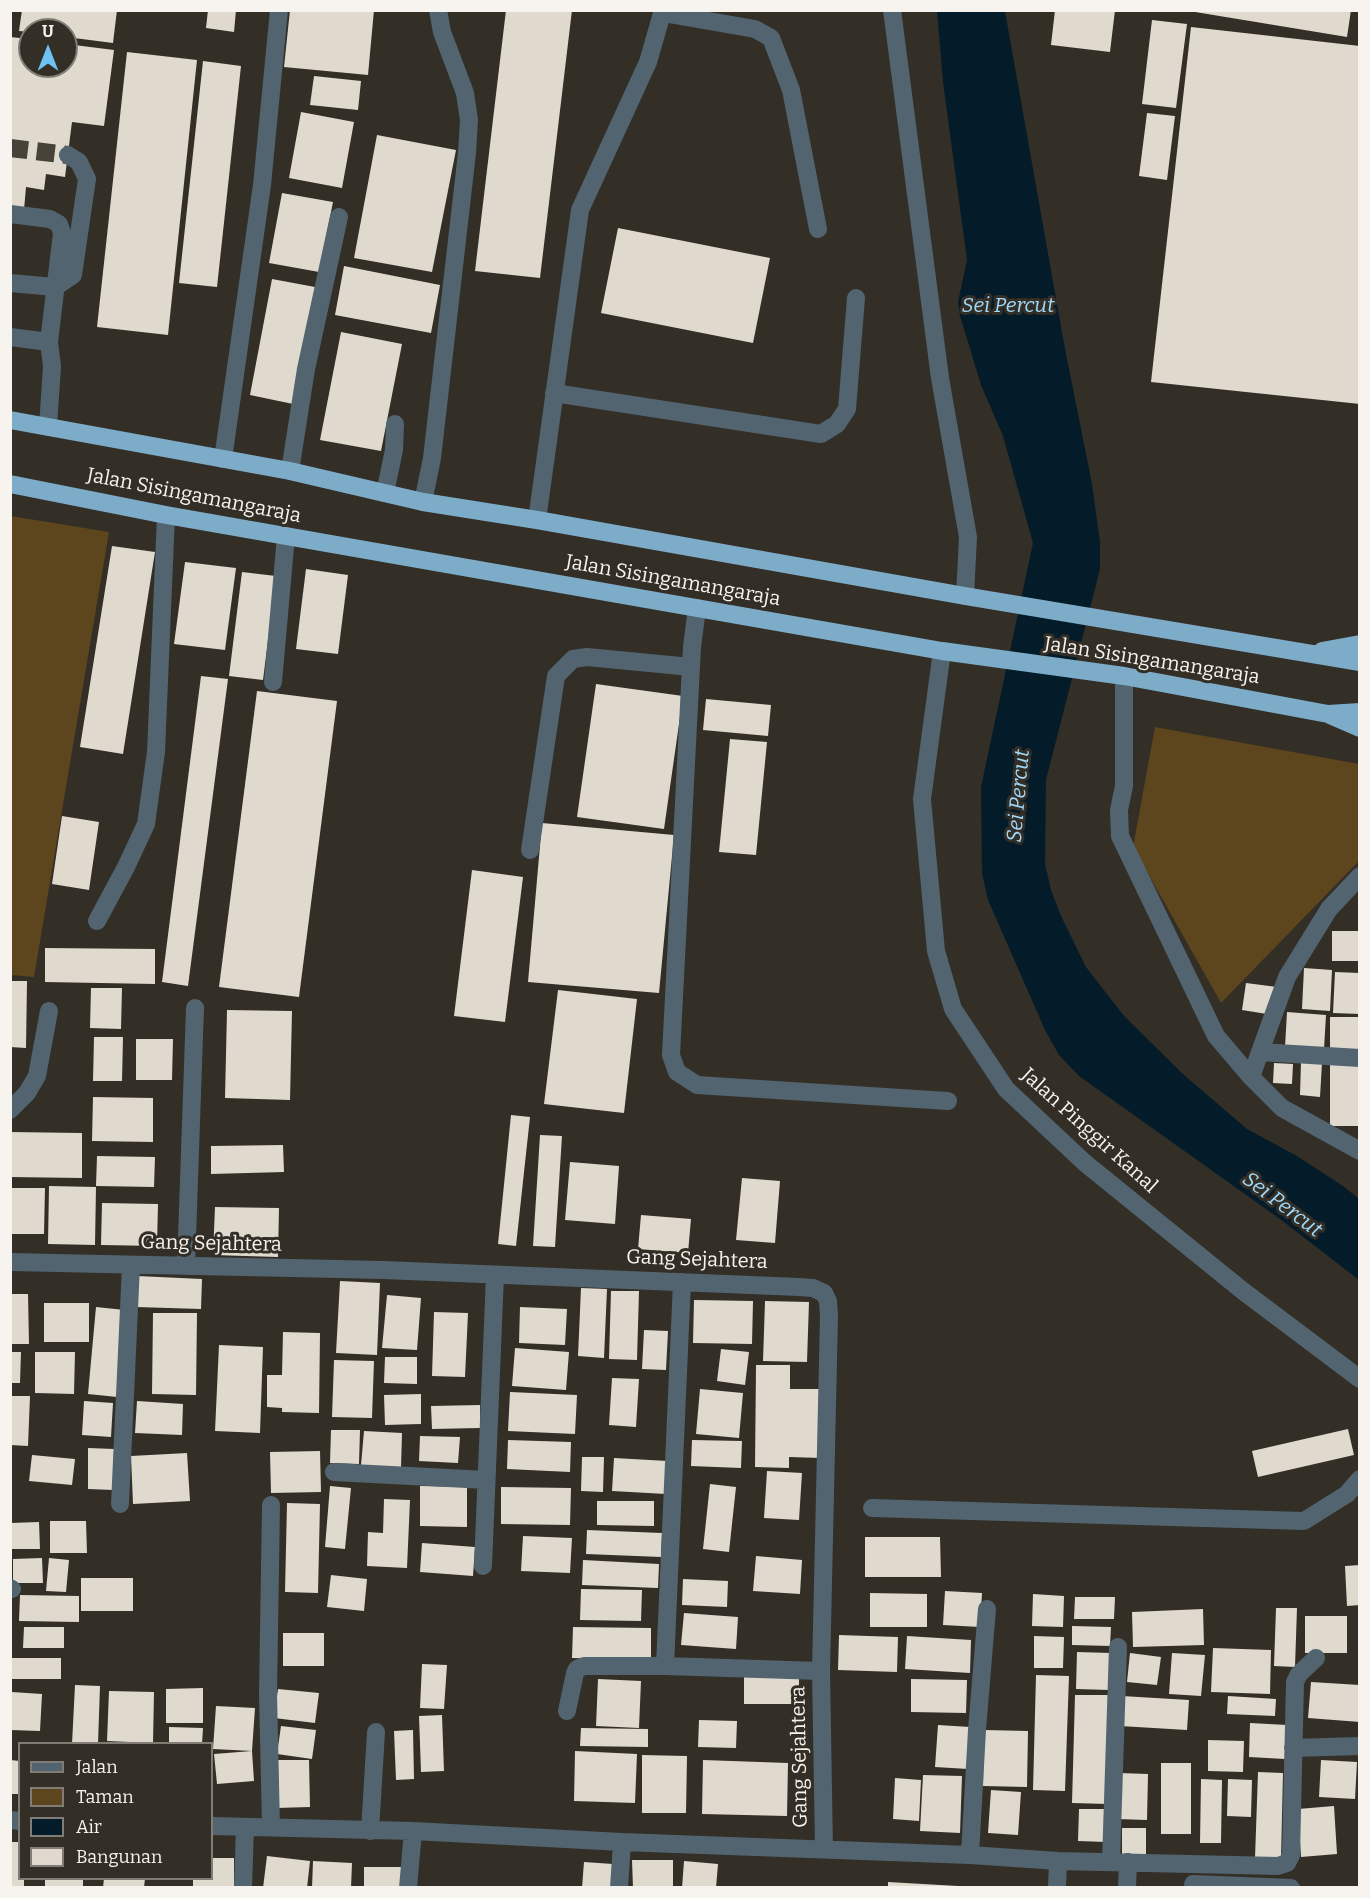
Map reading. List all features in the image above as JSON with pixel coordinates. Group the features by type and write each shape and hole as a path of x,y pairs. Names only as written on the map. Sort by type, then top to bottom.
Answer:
{"highway":[{"name":"Jalan Sisingamangaraja","path":"10,420 290,471 423,502 1359,662"},
{"name":"Jalan Sisingamangaraja","path":"10,484 166,515 942,651 1124,676 1328,714"},
{"path":"1311,653 1359,644"},
{"path":"1328,714 1359,712"},
{"path":"1328,714 1359,728"}],"street":[{"path":"224,459 262,185 279,10"},
{"path":"423,502 432,458 469,120 465,93 442,32 438,10"},
{"path":"892,10 940,378 968,537 970,597"},
{"path":"537,520 580,210 648,62 663,12 755,28 771,38 791,90 818,229"},
{"path":"10,283 56,287 73,274 87,179 79,162 68,155"},
{"path":"10,214 50,219 58,224 62,232 49,342 52,366 48,427"},
{"path":"290,471 306,369 339,217"},
{"path":"554,393 821,434 837,424 847,409 856,297"},
{"path":"10,337 49,342"},
{"path":"385,493 394,450 395,424"},
{"path":"97,921 146,824 156,752 166,515"},
{"path":"273,682 286,536"},
{"path":"697,608 691,667 671,1054 677,1072 697,1085 948,1101"},
{"name":"Jalan Pinggir Kanal","path":"942,651 922,800 936,951 953,1009 1006,1089 1085,1163 1244,1291 1359,1379"},
{"path":"530,850 556,676 573,659 587,657 691,667"},
{"path":"1124,676 1124,786 1119,810 1120,836 1216,1036 1251,1077 1282,1108 1359,1151"},
{"path":"1251,1077 1287,977 1329,909 1359,876"},
{"path":"186,1266 195,1008"},
{"path":"10,1110 27,1093 37,1076 48,1011"},
{"path":"1260,1052 1359,1058"},
{"name":"Gang Sejahtera","path":"10,1262 384,1270 813,1288 824,1293 828,1300 821,1671 824,1849"},
{"path":"120,1504 131,1265"},
{"path":"483,1566 495,1275"},
{"path":"665,1666 682,1282"},
{"path":"334,1472 486,1480"},
{"path":"872,1508 1304,1521 1347,1494 1359,1479"},
{"path":"271,1504 268,1694 271,1827"},
{"path":"970,1855 987,1609"},
{"path":"1118,1647 1119,1862 1127,1887"},
{"path":"213,1826 970,1855 1058,1861 1273,1866 1287,1863 1291,1855 1295,1682 1299,1674 1316,1658"},
{"path":"567,1711 575,1673 577,1669 584,1666 821,1671"},
{"path":"370,1831 376,1732"},
{"path":"1293,1748 1359,1746"},
{"path":"243,1887 245,1827"},
{"path":"408,1887 413,1832"},
{"path":"619,1887 622,1842"},
{"path":"1057,1887 1058,1861"},
{"path":"1194,1865 1193,1886 1291,1887"}],"green space":[{"path":"11,516 109,532 34,977 11,975"},
{"path":"1155,727 1359,764 1359,861 1221,1003 1133,847"}],"water":[{"name":"Sei Percut","path":"937,11 1005,11 1065,349 1092,484 1100,542 1100,569 1046,780 1045,864 1051,890 1086,967 1124,1016 1184,1075 1247,1129 1297,1156 1359,1199 1359,1280 1280,1219 1079,1076 1059,1055 1045,1030 988,900 982,873 981,787 1033,543 1003,436 981,385 960,316 958,302 967,260 943,82"}],"building":[{"path":"22,10 117,10 113,43 78,39 78,18 21,18"},
{"path":"208,10 236,10 234,32 206,28"},
{"path":"290,10 374,10 368,75 284,67"},
{"path":"506,10 572,10 540,278 475,271"},
{"path":"1055,10 1115,10 1110,52 1051,45"},
{"path":"1183,10 1351,10 1347,37"},
{"path":"1152,20 1187,24 1176,108 1142,104"},
{"path":"1191,27 1360,46 1360,404 1151,382"},
{"path":"10,37 18,38 18,78 78,78 78,46 114,50 104,126 72,122 65,177 46,174 44,190 26,187 24,210 10,209"},
{"path":"127,52 197,60 168,335 97,327"},
{"path":"203,61 241,66 217,287 179,283"},
{"path":"314,76 361,81 358,110 310,105"},
{"path":"301,112 354,122 342,188 289,178"},
{"path":"1147,113 1175,116 1167,180 1139,176"},
{"path":"377,135 456,150 432,272 354,258"},
{"path":"282,193 333,202 319,272 269,263"},
{"path":"618,228 770,258 753,343 601,313"},
{"path":"344,266 440,285 431,333 335,315"},
{"path":"272,279 315,287 293,404 250,395"},
{"path":"341,332 402,344 381,451 320,440"},
{"path":"112,546 155,552 123,754 80,747"},
{"path":"185,562 236,568 225,650 174,644"},
{"path":"306,569 348,575 338,654 296,649"},
{"path":"242,572 276,576 263,680 229,676"},
{"path":"201,676 228,679 188,986 162,982"},
{"path":"596,684 683,696 664,829 577,817"},
{"path":"257,691 337,701 299,997 219,987"},
{"path":"706,699 771,705 768,736 703,730"},
{"path":"730,739 767,742 756,855 719,852"},
{"path":"62,816 99,822 89,890 52,884"},
{"path":"542,823 674,835 659,993 528,982"},
{"path":"472,870 523,877 505,1022 454,1016"},
{"path":"1332,931 1360,931 1360,961 1332,961"},
{"path":"45,948 155,949 155,984 45,982"},
{"path":"1304,968 1332,970 1330,1011 1302,1009"},
{"path":"1335,972 1360,973 1360,1014 1333,1013"},
{"path":"10,981 27,981 26,1048 10,1047"},
{"path":"1246,983 1277,987 1273,1015 1242,1010"},
{"path":"91,988 122,988 121,1029 90,1028"},
{"path":"558,990 637,999 624,1113 544,1104"},
{"path":"227,1010 292,1011 290,1100 225,1098"},
{"path":"1287,1012 1326,1015 1324,1049 1285,1047"},
{"path":"1330,1017 1360,1017 1360,1054 1330,1054"},
{"path":"94,1037 123,1037 122,1081 93,1081"},
{"path":"136,1039 173,1039 172,1080 136,1080"},
{"path":"1301,1062 1322,1063 1320,1097 1300,1095"},
{"path":"1274,1063 1293,1064 1292,1084 1273,1083"},
{"path":"1330,1064 1360,1064 1360,1126 1330,1126"},
{"path":"93,1097 153,1098 153,1142 92,1141"},
{"path":"511,1115 530,1117 516,1246 498,1244"},
{"path":"10,1132 82,1133 82,1178 10,1177"},
{"path":"540,1135 562,1136 555,1247 533,1246"},
{"path":"283,1145 284,1172 211,1174 211,1146"},
{"path":"97,1156 155,1157 154,1187 96,1186"},
{"path":"570,1162 619,1166 615,1224 565,1220"},
{"path":"742,1178 780,1181 775,1243 736,1240"},
{"path":"49,1186 96,1187 95,1245 48,1244"},
{"path":"10,1188 45,1188 44,1234 10,1234"},
{"path":"102,1203 158,1204 157,1246 101,1245"},
{"path":"215,1207 279,1208 278,1257 213,1255"},
{"path":"641,1215 691,1219 688,1253 638,1249"},
{"path":"137,1276 202,1279 201,1309 136,1307"},
{"path":"340,1281 380,1283 377,1355 336,1353"},
{"path":"581,1288 607,1289 604,1358 578,1356"},
{"path":"611,1291 639,1291 637,1360 609,1359"},
{"path":"10,1294 28,1294 29,1344 10,1344"},
{"path":"387,1295 421,1298 417,1350 382,1348"},
{"path":"694,1300 753,1301 752,1344 693,1343"},
{"path":"765,1301 809,1302 807,1362 763,1361"},
{"path":"44,1303 89,1303 89,1342 44,1342"},
{"path":"96,1307 125,1310 117,1397 88,1394"},
{"path":"520,1307 567,1309 565,1345 519,1343"},
{"path":"434,1312 468,1313 465,1377 432,1376"},
{"path":"153,1313 197,1313 196,1395 152,1394"},
{"path":"644,1330 668,1331 666,1370 642,1369"},
{"path":"283,1332 320,1333 319,1413 282,1412 282,1408 267,1407 267,1375 282,1375"},
{"path":"219,1345 263,1347 260,1433 215,1431"},
{"path":"515,1348 569,1352 566,1390 512,1386"},
{"path":"721,1349 749,1352 745,1385 717,1381"},
{"path":"10,1352 21,1352 20,1383 10,1383"},
{"path":"35,1352 75,1352 74,1394 35,1393"},
{"path":"385,1357 417,1357 417,1384 384,1383"},
{"path":"334,1360 374,1361 372,1418 332,1417"},
{"path":"756,1365 790,1365 790,1389 821,1389 821,1458 789,1457 789,1468 755,1467"},
{"path":"612,1378 639,1379 636,1427 609,1425"},
{"path":"700,1389 743,1393 739,1438 696,1434"},
{"path":"510,1392 577,1395 575,1434 508,1431"},
{"path":"421,1394 421,1424 385,1425 384,1395"},
{"path":"10,1396 30,1396 28,1446 10,1445"},
{"path":"84,1401 113,1403 111,1437 82,1435"},
{"path":"137,1401 183,1404 182,1435 135,1433"},
{"path":"480,1405 480,1428 432,1429 431,1406"},
{"path":"1348,1429 1354,1455 1258,1477 1252,1451"},
{"path":"331,1430 360,1430 359,1464 330,1463"},
{"path":"364,1431 402,1433 401,1468 361,1465"},
{"path":"420,1436 460,1437 458,1463 419,1461"},
{"path":"508,1440 571,1442 570,1472 507,1469"},
{"path":"692,1440 742,1441 741,1468 691,1466"},
{"path":"88,1448 114,1449 113,1490 88,1489"},
{"path":"320,1451 321,1492 271,1493 270,1452"},
{"path":"187,1453 190,1501 133,1504 131,1456"},
{"path":"32,1455 75,1459 72,1485 29,1481"},
{"path":"582,1457 604,1457 603,1492 581,1491"},
{"path":"614,1458 668,1461 666,1494 612,1491"},
{"path":"767,1471 802,1473 799,1520 764,1518"},
{"path":"710,1484 736,1487 729,1552 703,1549"},
{"path":"330,1486 351,1488 345,1549 325,1547"},
{"path":"420,1486 467,1487 467,1527 420,1526"},
{"path":"501,1487 571,1488 570,1525 501,1524"},
{"path":"384,1499 410,1500 407,1568 367,1566 368,1532 383,1533"},
{"path":"597,1501 654,1501 654,1526 597,1525"},
{"path":"287,1503 320,1504 318,1593 285,1592"},
{"path":"50,1521 86,1521 87,1553 50,1553"},
{"path":"39,1522 40,1549 10,1549 10,1523"},
{"path":"587,1530 662,1533 661,1557 586,1554"},
{"path":"523,1536 572,1538 570,1573 521,1571"},
{"path":"865,1537 940,1537 941,1577 865,1577"},
{"path":"422,1543 475,1547 473,1576 420,1572"},
{"path":"756,1556 802,1560 800,1594 753,1591"},
{"path":"42,1558 43,1583 13,1583 13,1559"},
{"path":"49,1558 69,1560 66,1592 46,1591"},
{"path":"583,1560 659,1564 658,1588 582,1585"},
{"path":"1360,1565 1360,1605 1347,1606 1345,1566"},
{"path":"331,1575 367,1579 364,1611 327,1607"},
{"path":"81,1578 133,1578 133,1611 81,1611"},
{"path":"683,1579 728,1581 727,1607 682,1605"},
{"path":"581,1589 642,1590 641,1621 580,1620"},
{"path":"945,1591 982,1593 980,1627 943,1625"},
{"path":"870,1593 927,1594 927,1627 870,1627"},
{"path":"1033,1594 1064,1596 1063,1627 1032,1626"},
{"path":"20,1595 79,1596 79,1622 19,1621"},
{"path":"1075,1597 1115,1597 1114,1619 1074,1619"},
{"path":"1276,1608 1297,1608 1295,1667 1274,1666"},
{"path":"1203,1609 1204,1645 1133,1647 1132,1612"},
{"path":"684,1613 738,1617 736,1649 681,1645"},
{"path":"1305,1616 1347,1616 1347,1653 1305,1653"},
{"path":"1072,1626 1111,1627 1110,1646 1072,1645"},
{"path":"24,1627 64,1627 64,1648 23,1648"},
{"path":"573,1627 651,1628 651,1660 572,1658"},
{"path":"283,1633 324,1633 324,1666 283,1666"},
{"path":"839,1635 898,1637 897,1672 838,1670"},
{"path":"907,1636 971,1640 970,1673 905,1669"},
{"path":"1034,1636 1064,1637 1063,1668 1034,1668"},
{"path":"1213,1648 1271,1650 1270,1694 1211,1692"},
{"path":"1077,1652 1111,1653 1110,1690 1076,1689"},
{"path":"1130,1653 1161,1657 1157,1685 1127,1682"},
{"path":"1172,1653 1205,1655 1201,1696 1169,1694"},
{"path":"10,1658 61,1658 61,1679 10,1679"},
{"path":"422,1664 447,1665 444,1709 420,1708"},
{"path":"1036,1675 1069,1676 1065,1791 1033,1790"},
{"path":"744,1677 799,1677 799,1704 744,1704"},
{"path":"598,1679 641,1681 639,1728 596,1726"},
{"path":"911,1679 967,1680 966,1713 911,1712"},
{"path":"1311,1682 1360,1685 1360,1722 1308,1718"},
{"path":"75,1685 100,1686 98,1742 72,1742"},
{"path":"203,1688 203,1723 166,1723 166,1689"},
{"path":"278,1689 319,1693 315,1723 274,1718"},
{"path":"109,1691 154,1692 153,1742 107,1741"},
{"path":"12,1692 42,1694 40,1731 10,1730"},
{"path":"1075,1695 1110,1695 1107,1804 1072,1803"},
{"path":"1122,1696 1189,1700 1187,1730 1120,1726"},
{"path":"1228,1696 1276,1699 1275,1716 1227,1714"},
{"path":"216,1706 255,1708 252,1751 213,1749"},
{"path":"442,1715 444,1771 421,1772 419,1716"},
{"path":"699,1720 737,1721 736,1748 698,1747"},
{"path":"1250,1723 1287,1725 1285,1759 1249,1757"},
{"path":"938,1725 970,1727 968,1769 935,1767"},
{"path":"281,1726 316,1730 312,1759 277,1754"},
{"path":"169,1727 203,1728 202,1742 169,1742"},
{"path":"581,1728 648,1729 648,1747 580,1746"},
{"path":"413,1730 414,1779 396,1780 394,1731"},
{"path":"984,1730 1028,1731 1027,1787 983,1786"},
{"path":"1208,1740 1244,1741 1243,1772 1208,1771"},
{"path":"252,1751 254,1781 217,1784 214,1754"},
{"path":"575,1751 637,1754 635,1803 574,1801"},
{"path":"642,1755 687,1756 686,1813 642,1813"},
{"path":"10,1760 18,1761 18,1794 10,1794"},
{"path":"276,1760 309,1760 310,1807 276,1808"},
{"path":"703,1760 788,1763 787,1816 702,1814"},
{"path":"1321,1760 1357,1762 1355,1799 1319,1797"},
{"path":"1161,1763 1191,1763 1191,1834 1161,1834"},
{"path":"1258,1772 1283,1773 1281,1859 1255,1858"},
{"path":"1119,1773 1148,1774 1147,1820 1117,1819"},
{"path":"923,1775 962,1776 960,1833 920,1831"},
{"path":"895,1778 921,1780 919,1821 893,1819"},
{"path":"1201,1779 1222,1780 1221,1843 1200,1843"},
{"path":"1228,1779 1252,1780 1251,1817 1227,1816"},
{"path":"991,1790 1021,1792 1018,1835 988,1833"},
{"path":"1334,1806 1337,1854 1301,1857 1298,1809"},
{"path":"1079,1809 1107,1809 1106,1842 1078,1841"},
{"path":"1122,1828 1146,1828 1146,1856 1122,1855"},
{"path":"10,1842 18,1842 18,1880 24,1880 24,1888 10,1888"},
{"path":"267,1856 310,1861 307,1888 263,1888"},
{"path":"213,1858 234,1858 234,1888 193,1888 193,1880 213,1880"},
{"path":"632,1860 673,1860 673,1888 633,1888"},
{"path":"313,1861 352,1863 351,1888 312,1888"},
{"path":"684,1861 718,1864 716,1888 682,1888"},
{"path":"584,1862 613,1864 612,1888 582,1888"},
{"path":"364,1867 402,1867 402,1888 364,1888"},
{"path":"45,1880 83,1880 83,1888 45,1888"},
{"path":"104,1880 145,1880 144,1888 103,1888"},
{"path":"888,1882 958,1886 958,1888 888,1888"}],"tunnel":[{"path":"10,148 68,155"}]}
